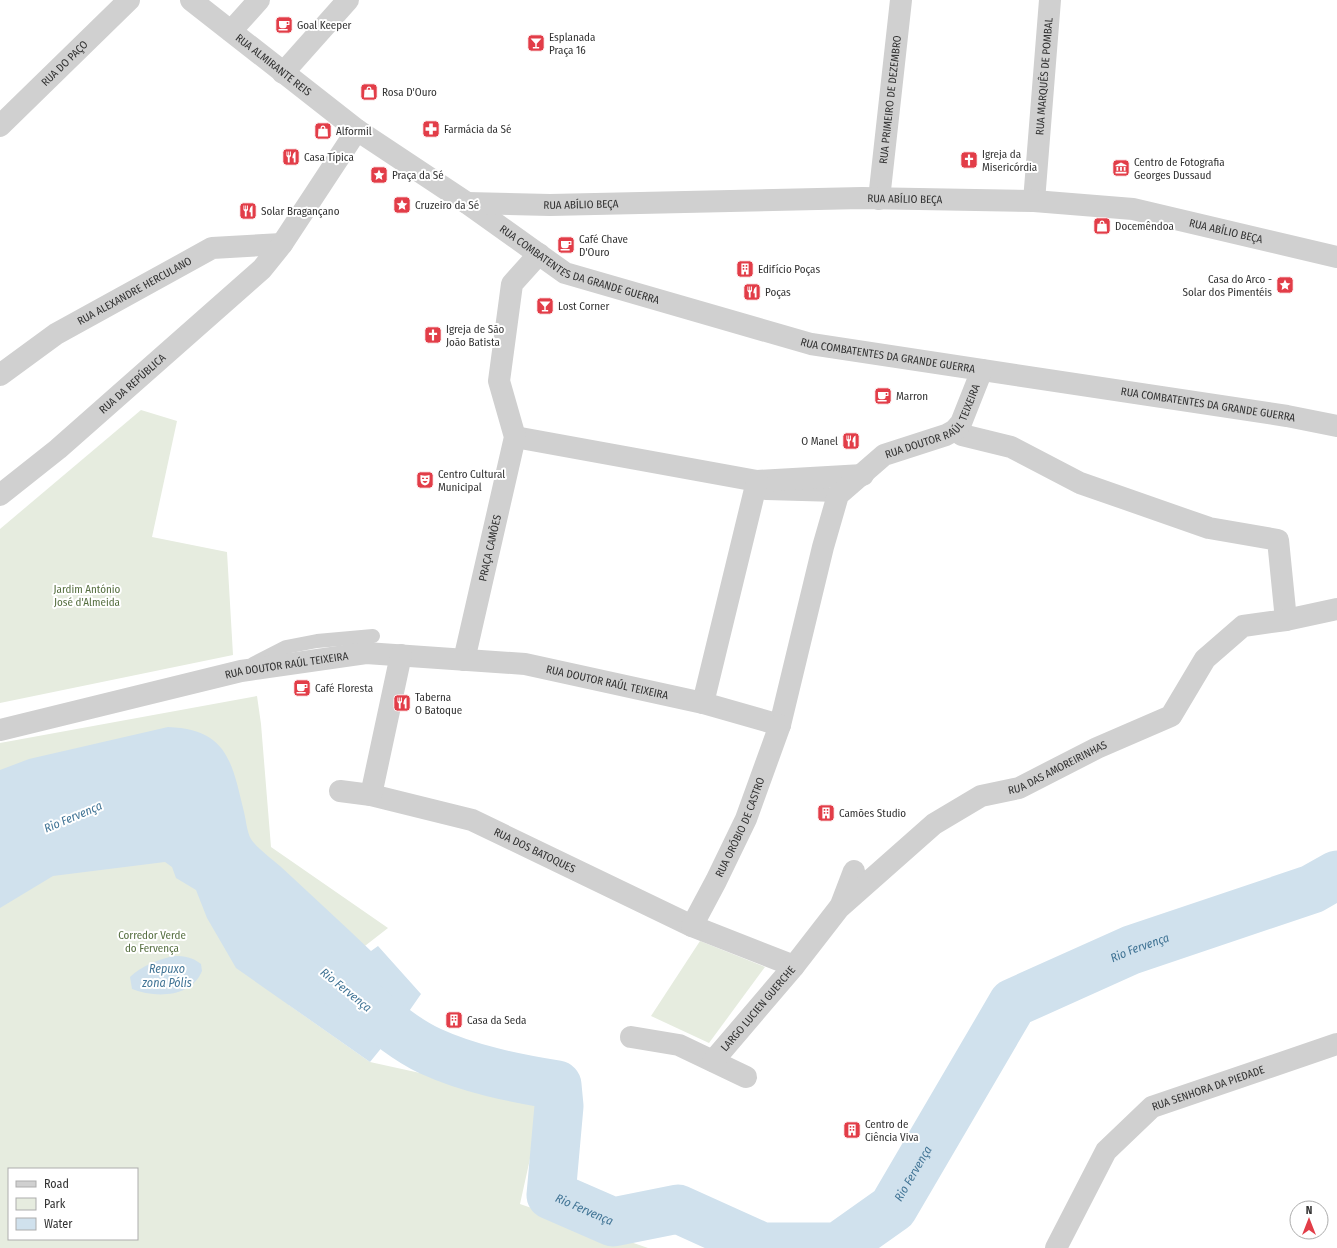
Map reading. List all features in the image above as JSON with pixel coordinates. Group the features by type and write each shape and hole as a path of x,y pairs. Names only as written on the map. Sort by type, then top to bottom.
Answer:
{"street":[{"name":"RUA DO PAÇO","path":"0,126 129,0"},
{"name":"RUA ALMIRANTE REIS","path":"191,0 356,130"},
{"path":"231,31 259,0"},
{"path":"283,73 348,0"},
{"name":"RUA PRIMEIRO DE DEZEMBRO","path":"879,199 901,0"},
{"name":"RUA MARQUÊS DE POMBAL","path":"1034,201 1050,0"},
{"path":"282,244 356,130 467,203"},
{"name":"RUA ABÍLIO BEÇA","path":"467,203 550,205 879,199 1034,201 1133,209 1337,257"},
{"name":"RUA COMBATENTES DA GRANDE GUERRA","path":"467,203 565,273 811,344 1287,416 1337,426"},
{"name":"RUA DA REPÚBLICA","path":"0,495 58,449 262,269 282,244"},
{"name":"RUA ALEXANDRE HERCULANO","path":"0,376 56,334 212,248 282,244"},
{"path":"539,254 512,284 499,381 515,437 762,487 863,475"},
{"name":"RUA DOUTOR RAÚL TEIXEIRA","path":"838,495 863,475 884,455 946,435 955,430 961,423 982,370"},
{"path":"955,430 962,435 1011,447 1080,483 1196,524 1210,528 1278,540 1286,620"},
{"name":"PRAÇA CAMÕES","path":"464,660 515,437"},
{"path":"703,702 762,487"},
{"path":"780,725 823,547 838,495"},
{"name":"RUA DAS AMOREIRINHAS","path":"794,966 839,908 934,824 981,796 1018,788 1097,748 1171,716 1205,659 1243,626 1286,620 1337,609"},
{"name":"RUA DOUTOR RAÚL TEIXEIRA","path":"0,730 233,674 366,653 525,664 703,702 780,725"},
{"path":"371,795 401,655"},
{"name":"RUA ORÓBIO DE CASTRO","path":"692,926 746,819 780,725"},
{"name":"RUA DOS BATOQUES","path":"340,791 371,795 472,820 692,926"},
{"path":"839,908 854,871"},
{"name":"LARGO LUCIEN GUERCHE","path":"692,926 794,966 713,1061"},
{"name":"LARGO LUCIEN GUERCHE","path":"632,1036 679,1045 746,1077"},
{"name":"RUA SENHORA DA PIEDADE","path":"1056,1248 1106,1151 1152,1107 1337,1044"}],"lane":[{"path":"762,487 838,495"},
{"path":"233,674 286,647 317,640 374,636"}],"green space":[{"name":"Jardim António José d'Almeida","path":"141,410 177,421 152,537 227,552 233,655 0,703 0,529"},
{"name":"Corredor Verde do Fervença","path":"257,696 261,724 271,847 388,928 289,1005 370,1062 543,1100 520,1204 648,1248 0,1248 0,743"},
{"path":"700,941 765,967 709,1043 651,1016"}],"water":[{"path":"168,727 188,729 204,734 215,742 224,752 236,778 248,833 253,842 371,951 378,946 421,994 396,1030 370,1062 236,968 207,918 196,890 176,878 172,867 165,862 53,876 0,908 0,770 29,759"},
{"name":"Repuxo zona Pólis","path":"174,956 188,957 201,964 202,971 197,980 190,986 172,994 151,994 132,989 130,977 140,969 162,959"},
{"path":"534,1073 573,1084 562,1191 612,1208 605,1231 536,1208 549,1109 540,1089 534,1092 532,1081"}],"waterway":[{"name":"Rio Fervença","path":"343,987 385,1022 407,1038 430,1051 476,1068 557,1085 559,1106 551,1195 613,1222 678,1209 762,1247 838,1247 893,1208 1013,1003 1131,950 1312,889 1337,875"}],"place":[{"name":"Goal Keeper","path":"284,25"},
{"name":"Esplanada Praça 16","path":"536,43"},
{"name":"Rosa D'Ouro","path":"369,92"},
{"name":"Farmácia da Sé","path":"431,129"},
{"name":"Alformil","path":"323,131"},
{"name":"Casa Típica","path":"291,157"},
{"name":"Igreja da Misericórdia","path":"969,160"},
{"name":"Centro de Fotografia Georges Dussaud","path":"1121,168"},
{"name":"Praça da Sé","path":"379,175"},
{"name":"Cruzeiro da Sé","path":"402,205"},
{"name":"Solar Bragançano","path":"248,211"},
{"name":"Docemêndoa","path":"1102,226"},
{"name":"Café Chave D'Ouro","path":"566,245"},
{"name":"Edifício Poças","path":"745,269"},
{"name":"Casa do Arco - Solar dos Pimentéis","path":"1285,285"},
{"name":"Poças","path":"752,292"},
{"name":"Lost Corner","path":"545,306"},
{"name":"Igreja de São João Batista","path":"433,335"},
{"name":"Marron","path":"883,396"},
{"name":"O Manel","path":"851,441"},
{"name":"Centro Cultural Municipal","path":"425,480"},
{"name":"Café Floresta","path":"302,688"},
{"name":"Taberna O Batoque","path":"402,703"},
{"name":"Camões Studio","path":"826,813"},
{"name":"Casa da Seda","path":"454,1020"},
{"name":"Centro de Ciência Viva","path":"852,1130"}]}
